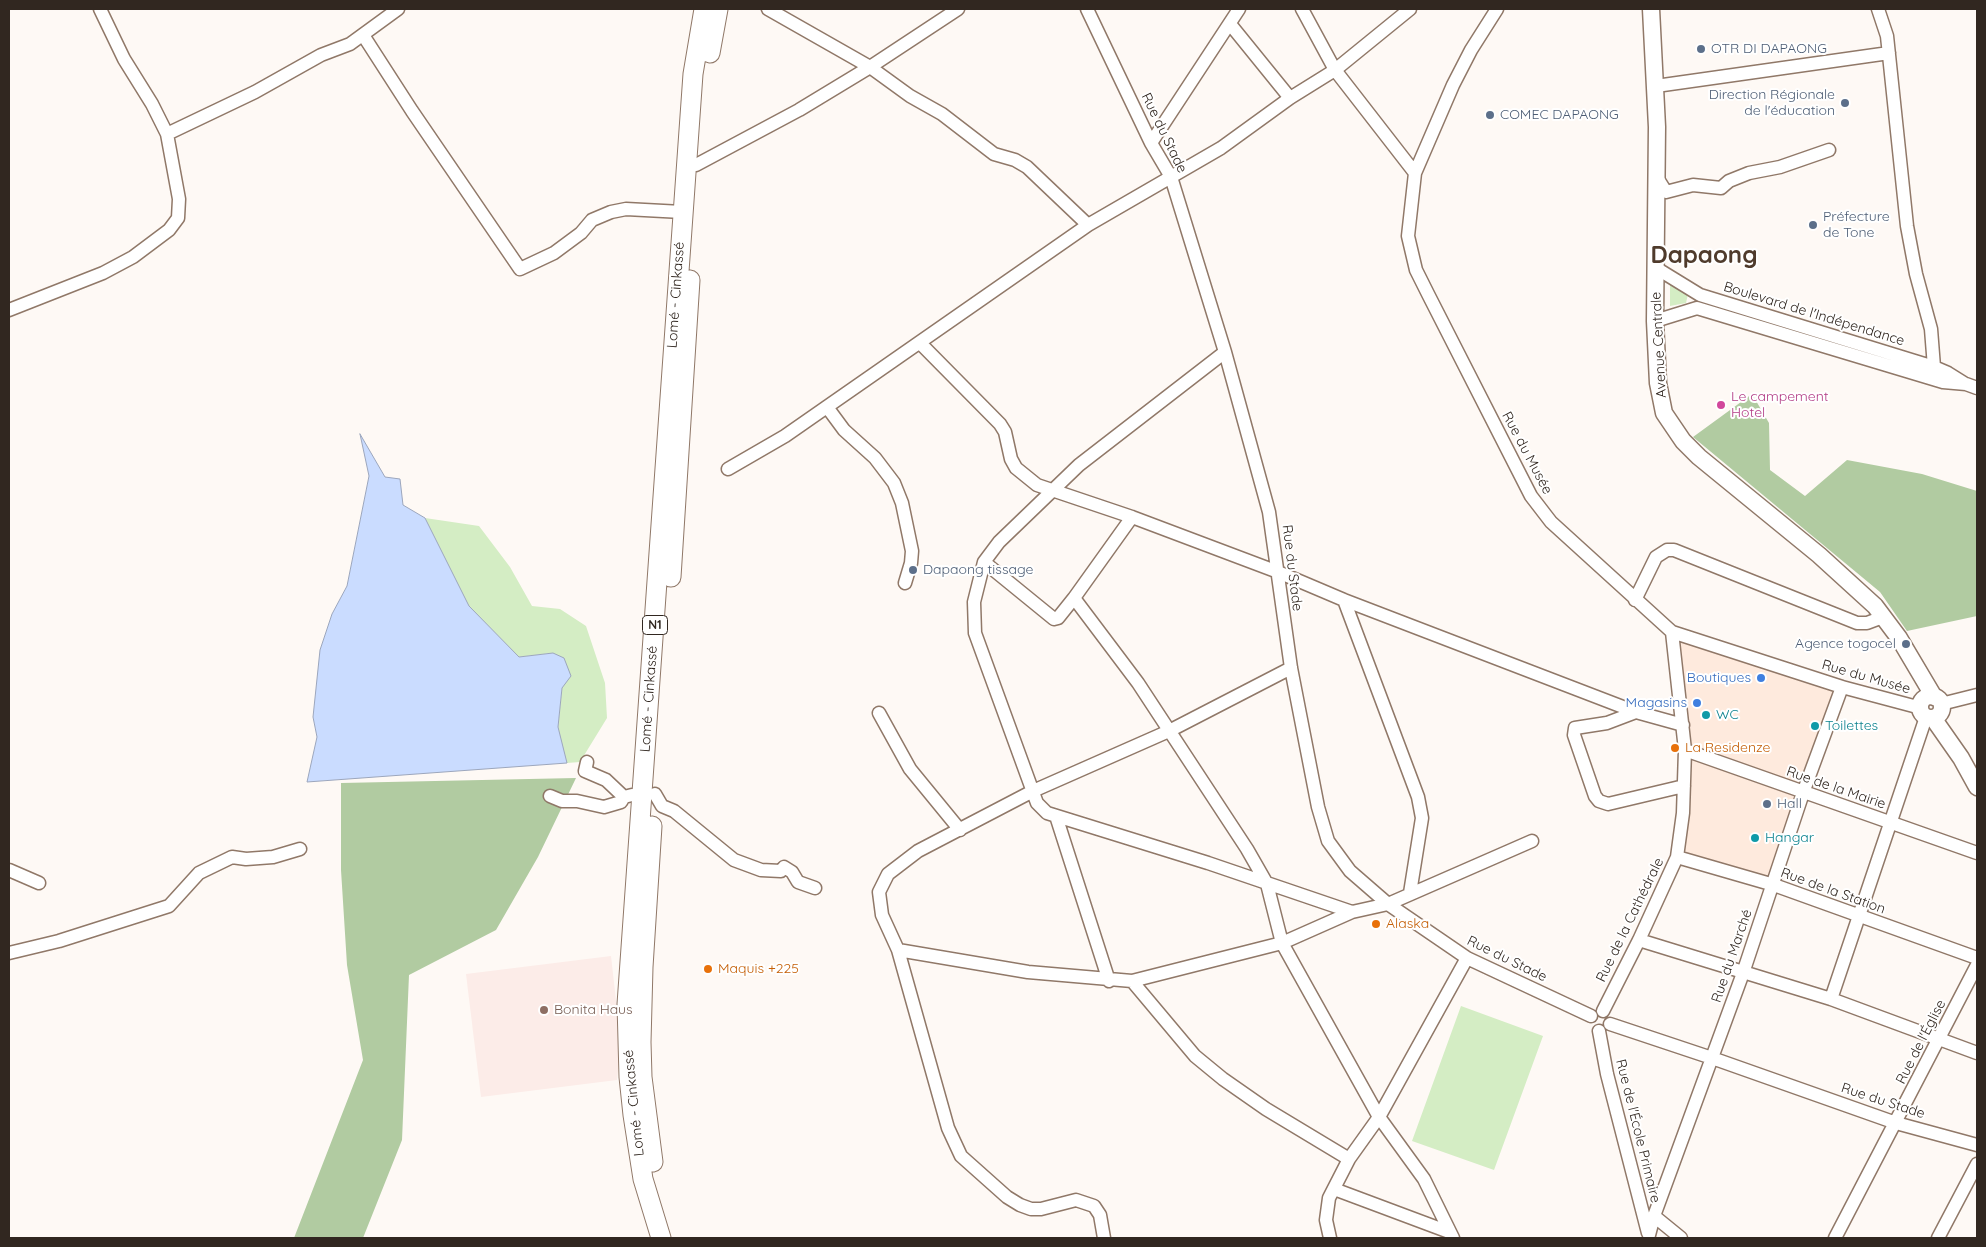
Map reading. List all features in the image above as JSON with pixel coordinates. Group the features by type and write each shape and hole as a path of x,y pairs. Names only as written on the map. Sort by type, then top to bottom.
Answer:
{"highway":[{"name":"Lomé - Cinkassé","path":"640,795 676,516 691,165 692,74 704,9"},
{"name":"Lomé - Cinkassé","path":"661,1238 629,1077 627,1004 640,795 682,212 718,9"},
{"name":"Lomé - Cinkassé","path":"649,1177 674,1238"}],"main road":[{"name":"Avenue Centrale","path":"1651,9 1656,86 1655,322 1658,383 1661,401 1670,424 1683,441 1705,462 1819,555 1883,616 1915,664 1931,708 1977,787"}],"street":[{"path":"9,310 103,273 133,257 169,230 178,218 180,209 167,134 152,104 124,59 100,9"},
{"path":"167,134 255,92 322,55 350,44 398,9"},
{"path":"768,9 870,67 910,96 942,114 994,154 1015,160 1026,167 1088,225"},
{"path":"691,165 799,110 870,67 958,9"},
{"name":"Rue du Stade","path":"1087,9 1151,143 1171,177 1225,352 1270,512 1291,668 1318,807 1328,841 1350,871 1388,904 1467,958 1597,1013"},
{"path":"1151,143 1239,9"},
{"path":"1302,9 1335,70 1415,173"},
{"path":"728,469 768,447 920,344 1088,225 1221,148 1290,98 1335,70 1410,9"},
{"name":"Rue du Musée","path":"1497,9 1471,50 1453,85 1415,173 1408,236 1416,270 1531,496 1551,522 1672,632 1842,687 1931,708 1977,695"},
{"path":"1878,9 1887,36 1907,226 1916,274 1931,329 1934,367"},
{"path":"1230,24 1290,98"},
{"path":"363,35 520,269 554,253 581,233 592,220 611,212 626,209 682,212"},
{"path":"1656,86 1889,53"},
{"path":"1655,175 1666,192 1693,185 1722,188 1729,180 1749,173 1780,167 1829,150"},
{"name":"Boulevard de l'Indépendance","path":"1656,268 1700,295 1887,359 1943,382 1972,386"},
{"name":"Boulevard de l'Indépendance","path":"1655,322 1697,308 1887,359 1934,367 1972,386"},
{"path":"920,344 1000,424 1005,432 1011,460 1016,468 1036,485 1053,489 1132,517 1278,572 1344,600 1636,712 1682,725"},
{"path":"1225,352 1079,465 999,542 984,562 973,612 975,633 1040,808 1056,816 1208,863 1352,912"},
{"path":"827,407 844,430 874,458 894,483 902,504 912,552 905,583"},
{"path":"984,562 1054,620 1058,618 1074,598 1132,517"},
{"path":"1635,600 1656,557 1668,550 1674,550 1856,623 1867,623 1883,616"},
{"path":"1074,598 1138,683 1240,838 1267,884 1282,943 1379,1117 1424,1179 1451,1235"},
{"path":"1344,600 1418,797 1421,826 1410,893"},
{"name":"Rue de la Cathédrale","path":"1597,1013 1640,940 1677,857 1684,786 1685,750 1672,632"},
{"path":"1104,1238 1100,1215 1094,1206 1076,1200 1041,1209 1032,1209 1020,1205 961,1156 953,1143 948,1128 898,950 879,902 878,892 882,883 898,864 918,851 1033,791 1169,731 1291,668"},
{"name":"Rue du Marché","path":"1649,1237 1654,1216 1743,973 1774,885 1803,793 1842,687"},
{"path":"1831,999 1931,708"},
{"path":"1636,712 1607,723 1575,728 1574,735 1594,796 1599,801 1608,804 1684,786"},
{"path":"879,713 910,769 960,830"},
{"name":"Rue de la Mairie","path":"1685,750 1977,853"},
{"path":"587,762 585,770 674,811 734,860 761,870 781,871 784,867 792,872 798,882 815,888"},
{"path":"550,796 562,801 577,801 604,807 640,795"},
{"path":"1056,816 1109,981"},
{"path":"898,950 1028,972 1109,981 1132,981 1282,943 1352,912 1388,904 1532,841"},
{"path":"9,953 59,941 169,906 199,873 232,857 246,859 273,857 300,849"},
{"name":"Rue de la Station","path":"1677,857 1774,885 1977,958"},
{"path":"9,870 39,883"},
{"path":"1640,940 1831,999 1977,1053"},
{"path":"1330,1238 1327,1209 1334,1189 1349,1159 1379,1117 1467,958"},
{"name":"Rue de l'Église","path":"1836,1238 1977,965"},
{"path":"1132,981 1195,1056 1216,1074 1266,1109 1349,1159"},
{"path":"1597,1013 1608,1014 1605,1028 1591,1026 1597,1013"},
{"name":"Rue du Stade","path":"1605,1028 1712,1058 1896,1123 1977,1145"},
{"name":"Rue de l'École Primaire","path":"1605,1028 1607,1074 1649,1237"},
{"path":"1938,1238 1977,1164"},
{"path":"1334,1189 1451,1235"},
{"path":"1654,1216 1681,1238"}],"shaded area":[{"path":"1675,635 1842,687 1774,885 1679,855 1683,836"},
{"name":"Bonita Haus","path":"611,956 621,1045 617,1080 481,1097 466,974"}],"green space":[{"path":"1670,285 1688,294 1686,303 1670,306"},
{"path":"1752,394 1769,423 1770,470 1805,496 1847,460 1922,474 1977,491 1977,616 1907,631 1880,592 1693,437"},
{"path":"425,518 479,526 510,567 532,606 560,609 586,626 605,683 607,718 580,762 567,763 564,753 558,727 562,688 553,653 519,657 468,606"},
{"path":"576,778 538,857 496,930 409,975 402,1140 363,1238 294,1238 363,1060 347,965 341,870 341,783"},
{"path":"1461,1006 1543,1036 1494,1170 1412,1141"}],"water":[{"path":"360,434 385,477 400,479 403,505 425,518 469,606 519,657 553,653 564,658 571,676 562,688 558,727 567,763 307,782 317,737 313,717 320,650 332,614 347,586 369,476"}],"place":[{"name":"OTR DI DAPAONG","path":"1701,49"},
{"name":"Direction Régionale de l'éducation","path":"1845,103"},
{"name":"COMEC DAPAONG","path":"1490,115"},
{"name":"Préfecture de Tone","path":"1813,225"},
{"name":"Le campement Hotel","path":"1721,405"},
{"name":"Dapaong tissage","path":"913,570"},
{"name":"Agence togocel","path":"1906,644"},
{"name":"Boutiques","path":"1761,678"},
{"name":"Magasins","path":"1697,703"},
{"name":"WC","path":"1706,715"},
{"name":"Toilettes","path":"1815,726"},
{"name":"La Residenze","path":"1675,748"},
{"name":"Hall","path":"1767,804"},
{"name":"Hangar","path":"1755,838"},
{"name":"Alaska","path":"1376,924"},
{"name":"Maquis +225","path":"708,969"},
{"name":"Bonita Haus","path":"544,1010"}],"district":[{"name":"Dapaong","path":"1704,256"}]}
